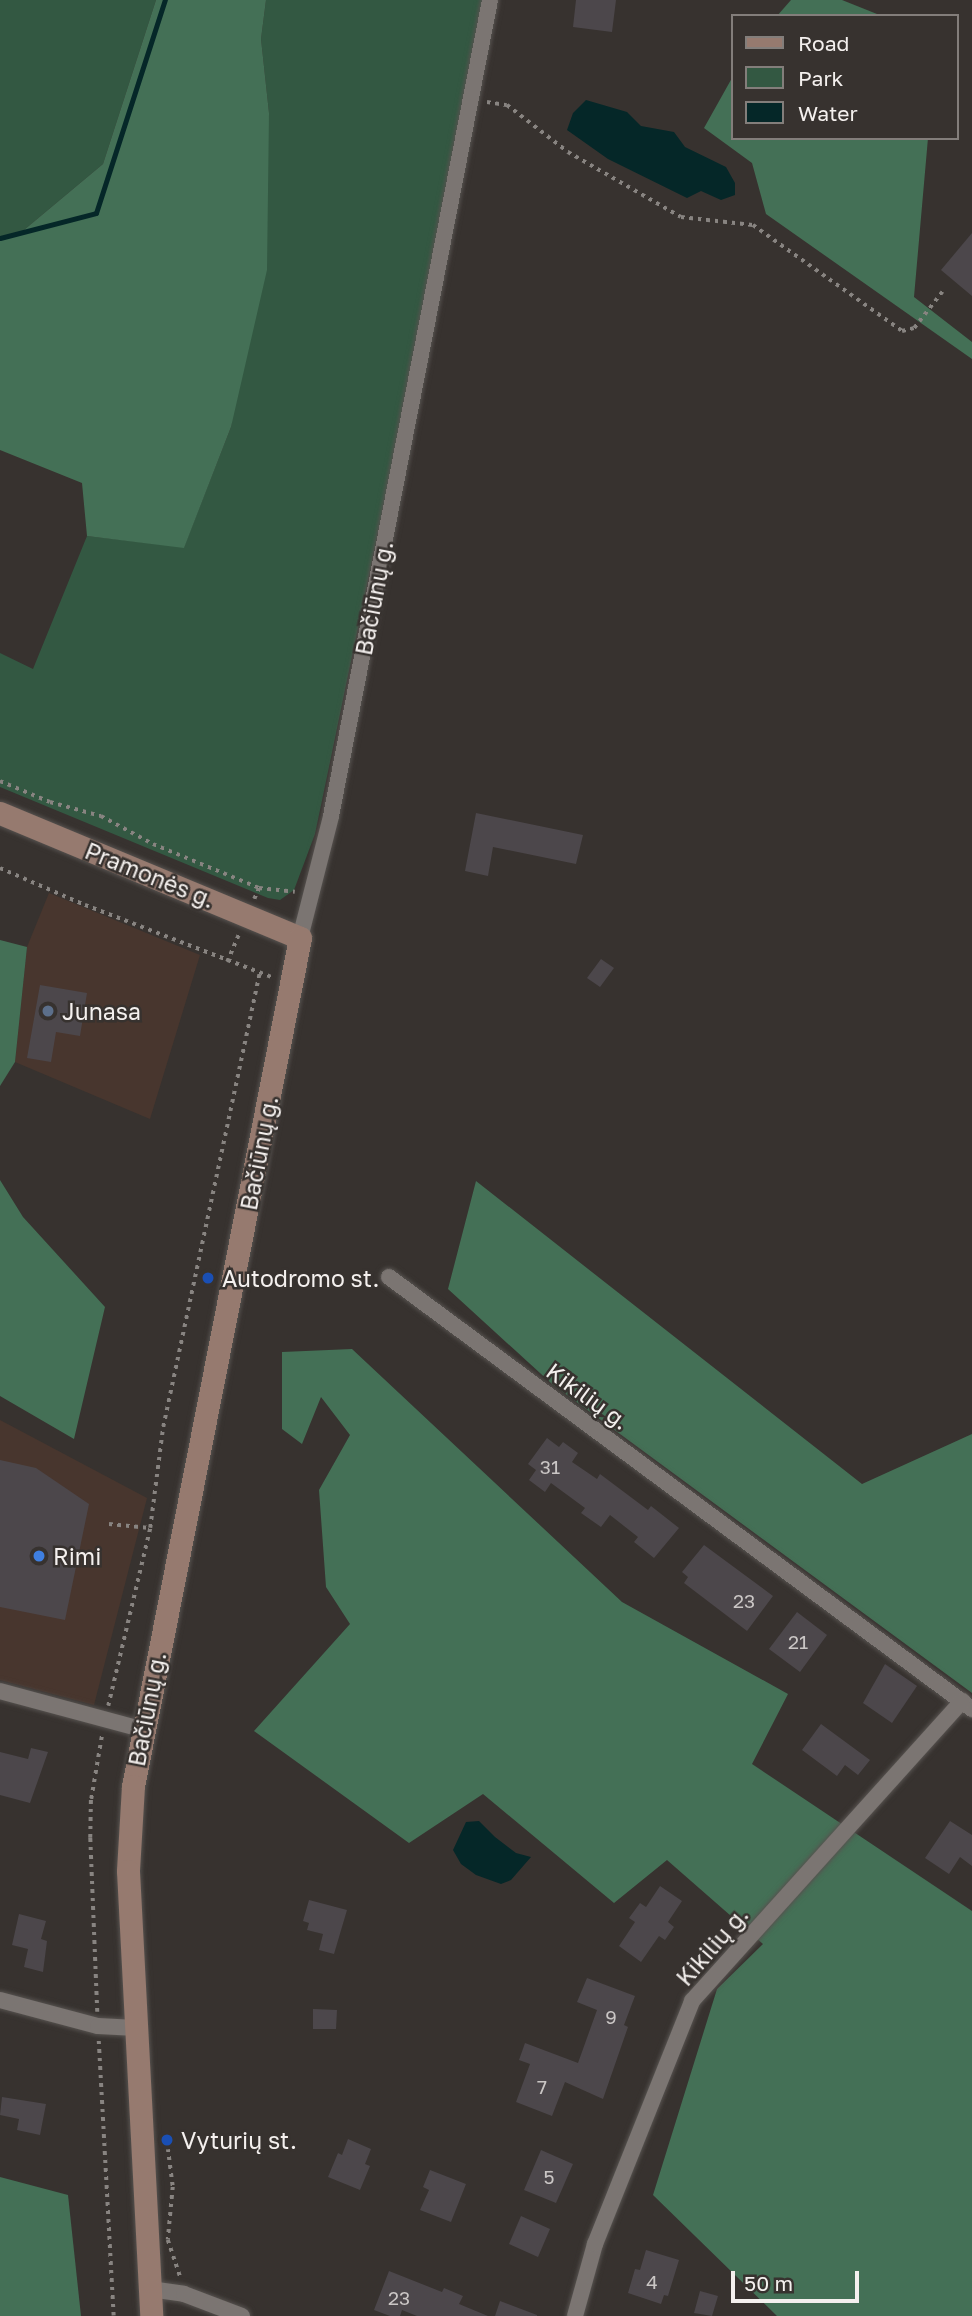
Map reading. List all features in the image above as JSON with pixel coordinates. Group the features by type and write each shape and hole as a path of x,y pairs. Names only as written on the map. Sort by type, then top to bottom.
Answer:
{"main road":[{"name":"Pramonės g.","path":"0,813 300,938"},
{"name":"Bačiūnų g.","path":"151,2316 128,1860 133,1786 141,1729 300,938"}],"street":[{"name":"Bačiūnų g.","path":"300,938 334,803 491,0"},
{"name":"Kikilių g.","path":"389,1277 967,1705 692,2001 595,2244 575,2316"},
{"path":"0,1691 141,1729"},
{"path":"0,2000 98,2026 136,2028"},
{"path":"150,2289 184,2294 242,2316"}],"path":[{"path":"471,100 507,105 568,152 681,217 752,225 902,331 914,328 942,292"},
{"path":"0,781 50,802 101,816 153,844 259,888"},
{"path":"0,868 248,970 293,982"},
{"path":"109,1524 150,1528"},
{"path":"167,2140 173,2187 168,2240 184,2294"}],"shaded area":[{"path":"49,893 200,955 150,1119 15,1062 27,947"},
{"path":"0,1420 147,1498 94,1705 0,1680"}],"green space":[{"path":"0,0 156,0 103,164 18,235 0,238"},
{"path":"156,0 266,0 261,39 269,113 267,270 231,427 184,548 87,536 82,483 0,450 0,238 18,235 103,164"},
{"path":"266,0 489,0 315,834 294,890 280,900 268,898 0,787 0,653 33,669 87,536 184,547 231,427 269,113 261,39"},
{"path":"791,0 842,0 877,14 779,14"},
{"path":"730,82 730,140 928,140 914,297 972,342 972,359 766,214 752,163 704,128"},
{"path":"0,940 27,947 15,1062 0,1086"},
{"path":"0,1180 23,1217 105,1307 74,1439 0,1396"},
{"path":"476,1181 862,1484 972,1434 972,1693 552,1384 448,1289"},
{"path":"352,1349 622,1602 788,1694 752,1764 972,1911 972,2316 777,2316 653,2195 717,1989 763,1944 667,1860 614,1903 483,1794 409,1843 254,1731 350,1624 326,1587 319,1490 350,1435 321,1397 302,1444 282,1429 282,1352"},
{"path":"0,2177 68,2195 81,2316 0,2316"}],"water":[{"path":"586,100 627,112 641,126 674,132 685,147 726,167 735,183 735,195 721,200 701,191 687,198 608,159 567,130 573,113"},
{"path":"479,1821 516,1853 531,1857 511,1880 501,1884 476,1875 461,1864 453,1850 466,1822"}],"building":[{"path":"576,0 616,0 612,32 573,27"},
{"path":"972,233 972,296 941,270"},
{"path":"476,813 583,835 576,864 493,847 488,876 465,871"},
{"path":"601,959 614,968 600,987 587,978"},
{"name":"Junasa","path":"40,985 87,993 80,1036 56,1032 51,1062 27,1058"},
{"path":"547,1438 559,1447 563,1442 578,1453 572,1462 597,1479 600,1474 648,1510 651,1506 679,1528 654,1558 634,1542 638,1537 610,1515 601,1527 581,1513 585,1508 551,1483 545,1492 529,1480 536,1470 528,1464"},
{"name":"Rimi","path":"0,1460 36,1468 89,1504 65,1620 0,1607"},
{"path":"704,1545 773,1596 747,1631 684,1583 688,1577 682,1572"},
{"path":"797,1612 827,1635 800,1672 769,1649"},
{"path":"885,1664 917,1686 892,1723 863,1703"},
{"path":"821,1724 870,1760 858,1775 845,1765 837,1776 802,1750"},
{"path":"31,1748 48,1752 30,1803 0,1795 0,1752 28,1759"},
{"path":"950,1821 972,1835 972,1866 960,1857 949,1874 925,1858"},
{"path":"660,1886 682,1901 668,1922 674,1927 665,1940 659,1936 641,1962 619,1946 635,1922 629,1918 640,1903 646,1907"},
{"path":"309,1900 347,1910 334,1954 319,1950 323,1934 307,1930 309,1923 303,1921"},
{"path":"19,1914 46,1921 41,1939 47,1941 43,1972 24,1967 28,1949 12,1945"},
{"path":"587,1978 635,1996 624,2025 628,2027 603,2099 565,2082 552,2116 516,2102 530,2064 519,2060 525,2043 578,2063 597,2010 577,2002"},
{"path":"313,2009 337,2010 336,2029 313,2029"},
{"path":"2,2097 46,2104 40,2135 17,2130 19,2119 0,2115"},
{"path":"348,2139 371,2149 365,2164 370,2166 360,2190 328,2177 338,2153 342,2155"},
{"path":"541,2150 573,2164 556,2203 524,2190"},
{"path":"430,2170 466,2184 451,2222 420,2210 429,2190 423,2187"},
{"path":"521,2216 550,2229 538,2257 509,2244"},
{"path":"646,2250 679,2260 668,2296 664,2295 661,2304 628,2293 635,2269 640,2270"},
{"path":"389,2271 442,2292 444,2288 463,2296 459,2304 488,2316 417,2316 402,2310 400,2316 390,2316 374,2310"},
{"path":"700,2291 718,2296 712,2316 694,2313"},
{"path":"500,2301 537,2315 537,2316 495,2316"}],"waterway":[{"path":"0,238 96,213 165,0"}],"place":[{"name":"Junasa","path":"48,1011"},
{"name":"Autodromo st.","path":"208,1278"},
{"name":"Rimi","path":"39,1556"},
{"name":"Vyturių st.","path":"167,2140"}]}
